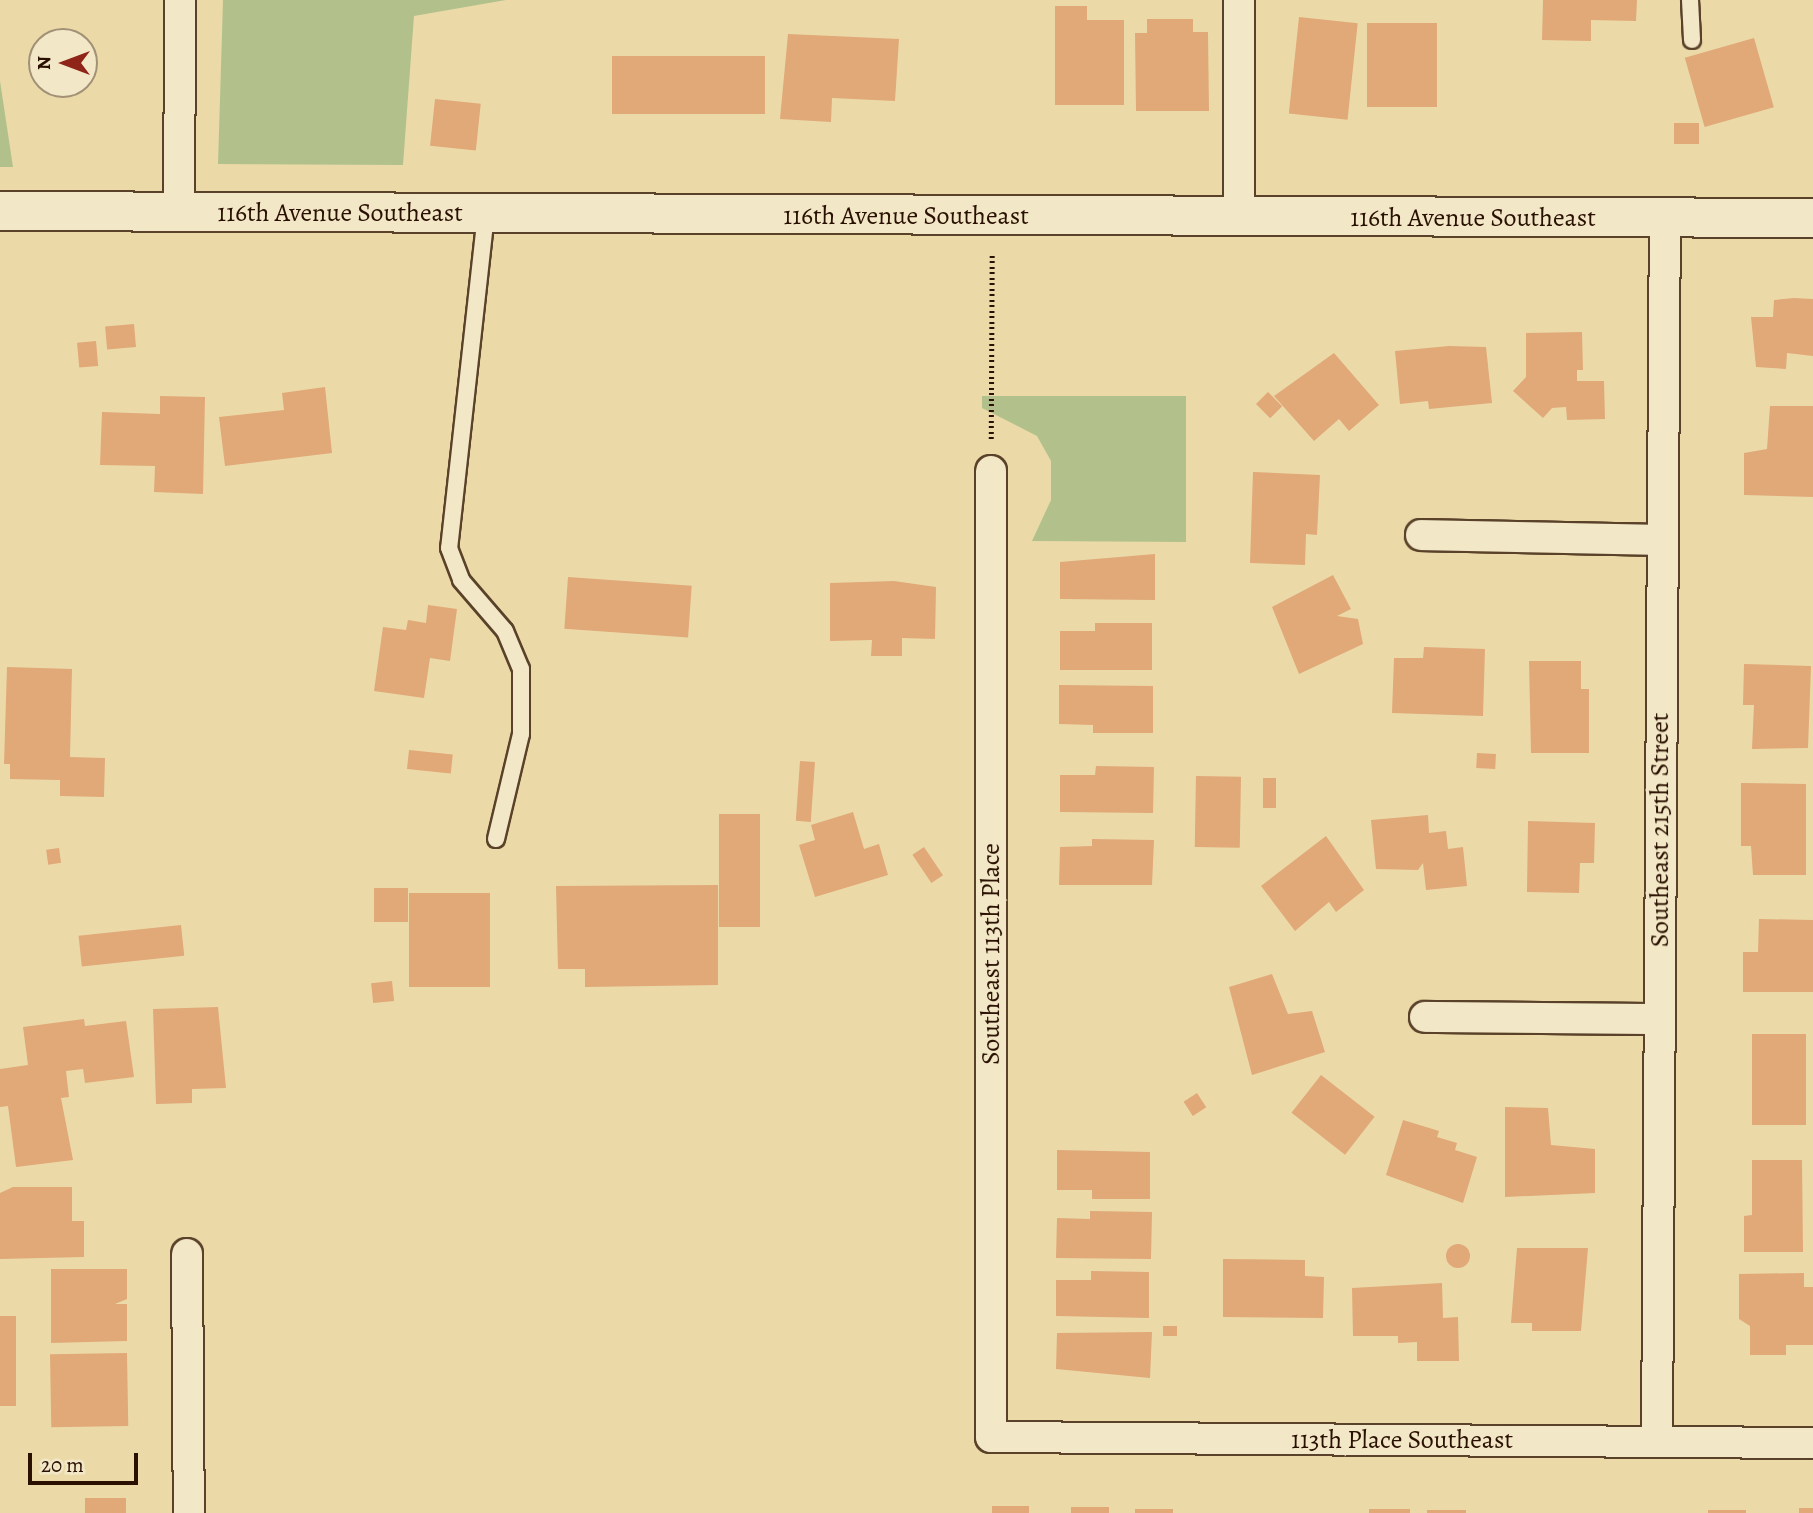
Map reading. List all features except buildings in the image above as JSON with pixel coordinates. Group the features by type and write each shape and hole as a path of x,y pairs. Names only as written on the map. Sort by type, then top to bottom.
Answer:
{"main road":[{"name":"116th Avenue Southeast","path":"0,211 1813,218"}],"street":[{"path":"180,0 180,212"},
{"path":"1239,0 1239,217"},
{"name":"Southeast 215th Street","path":"1657,1442 1665,219"},
{"name":"Southeast 113th Place","path":"990,1437 991,471"},
{"path":"1422,536 1661,540"},
{"path":"1424,1017 1660,1019"},
{"path":"187,1254 189,1513"},
{"name":"113th Place Southeast","path":"990,1437 1813,1443"}],"lane":[{"path":"1690,0 1692,40"},
{"path":"486,214 449,548 461,580 505,631 521,669 521,734 496,839"}],"path":[{"path":"991,471 992,216"}],"green space":[{"path":"223,0 506,0 414,16 403,165 218,164"},
{"path":"0,81 13,167 0,167"},
{"path":"982,396 1186,396 1186,542 1032,541 1051,500 1051,461 1037,436 982,408"}]}
